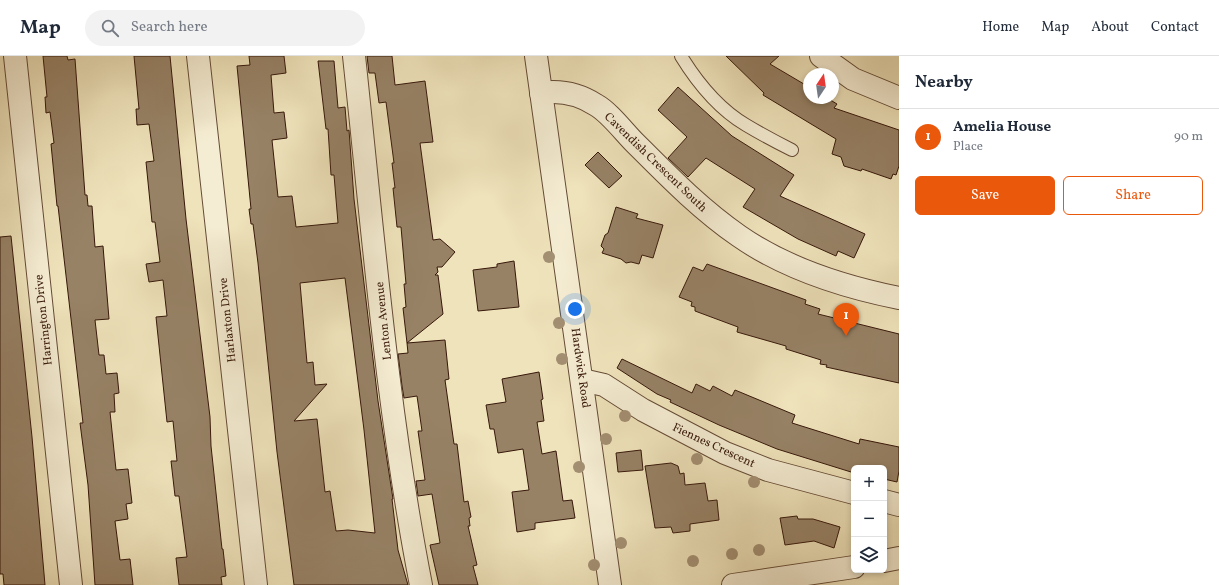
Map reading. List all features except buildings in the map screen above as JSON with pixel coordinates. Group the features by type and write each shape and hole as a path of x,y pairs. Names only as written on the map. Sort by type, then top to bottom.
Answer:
{"street":[{"name":"Harrington Drive","path":"15,56 71,585"},
{"name":"Harlaxton Drive","path":"198,56 256,585"},
{"name":"Lenton Avenue","path":"354,56 388,371 409,527 421,585"},
{"name":"Hardwick Road","path":"536,56 610,585"},
{"path":"820,56 853,79 899,98"},
{"name":"Cavendish Crescent South","path":"541,93 554,91 573,94 597,105 683,192 740,237 781,260 821,277 899,298"},
{"name":"Fiennes Crescent","path":"582,380 604,385 643,410 725,453 768,470 851,492"},
{"path":"887,502 899,504"},
{"path":"887,560 899,558"},
{"path":"733,585 851,567"}],"lane":[{"path":"681,56 707,93 744,124 792,150"}],"place":[{"name":"Amelia House","path":"846,336"}]}
